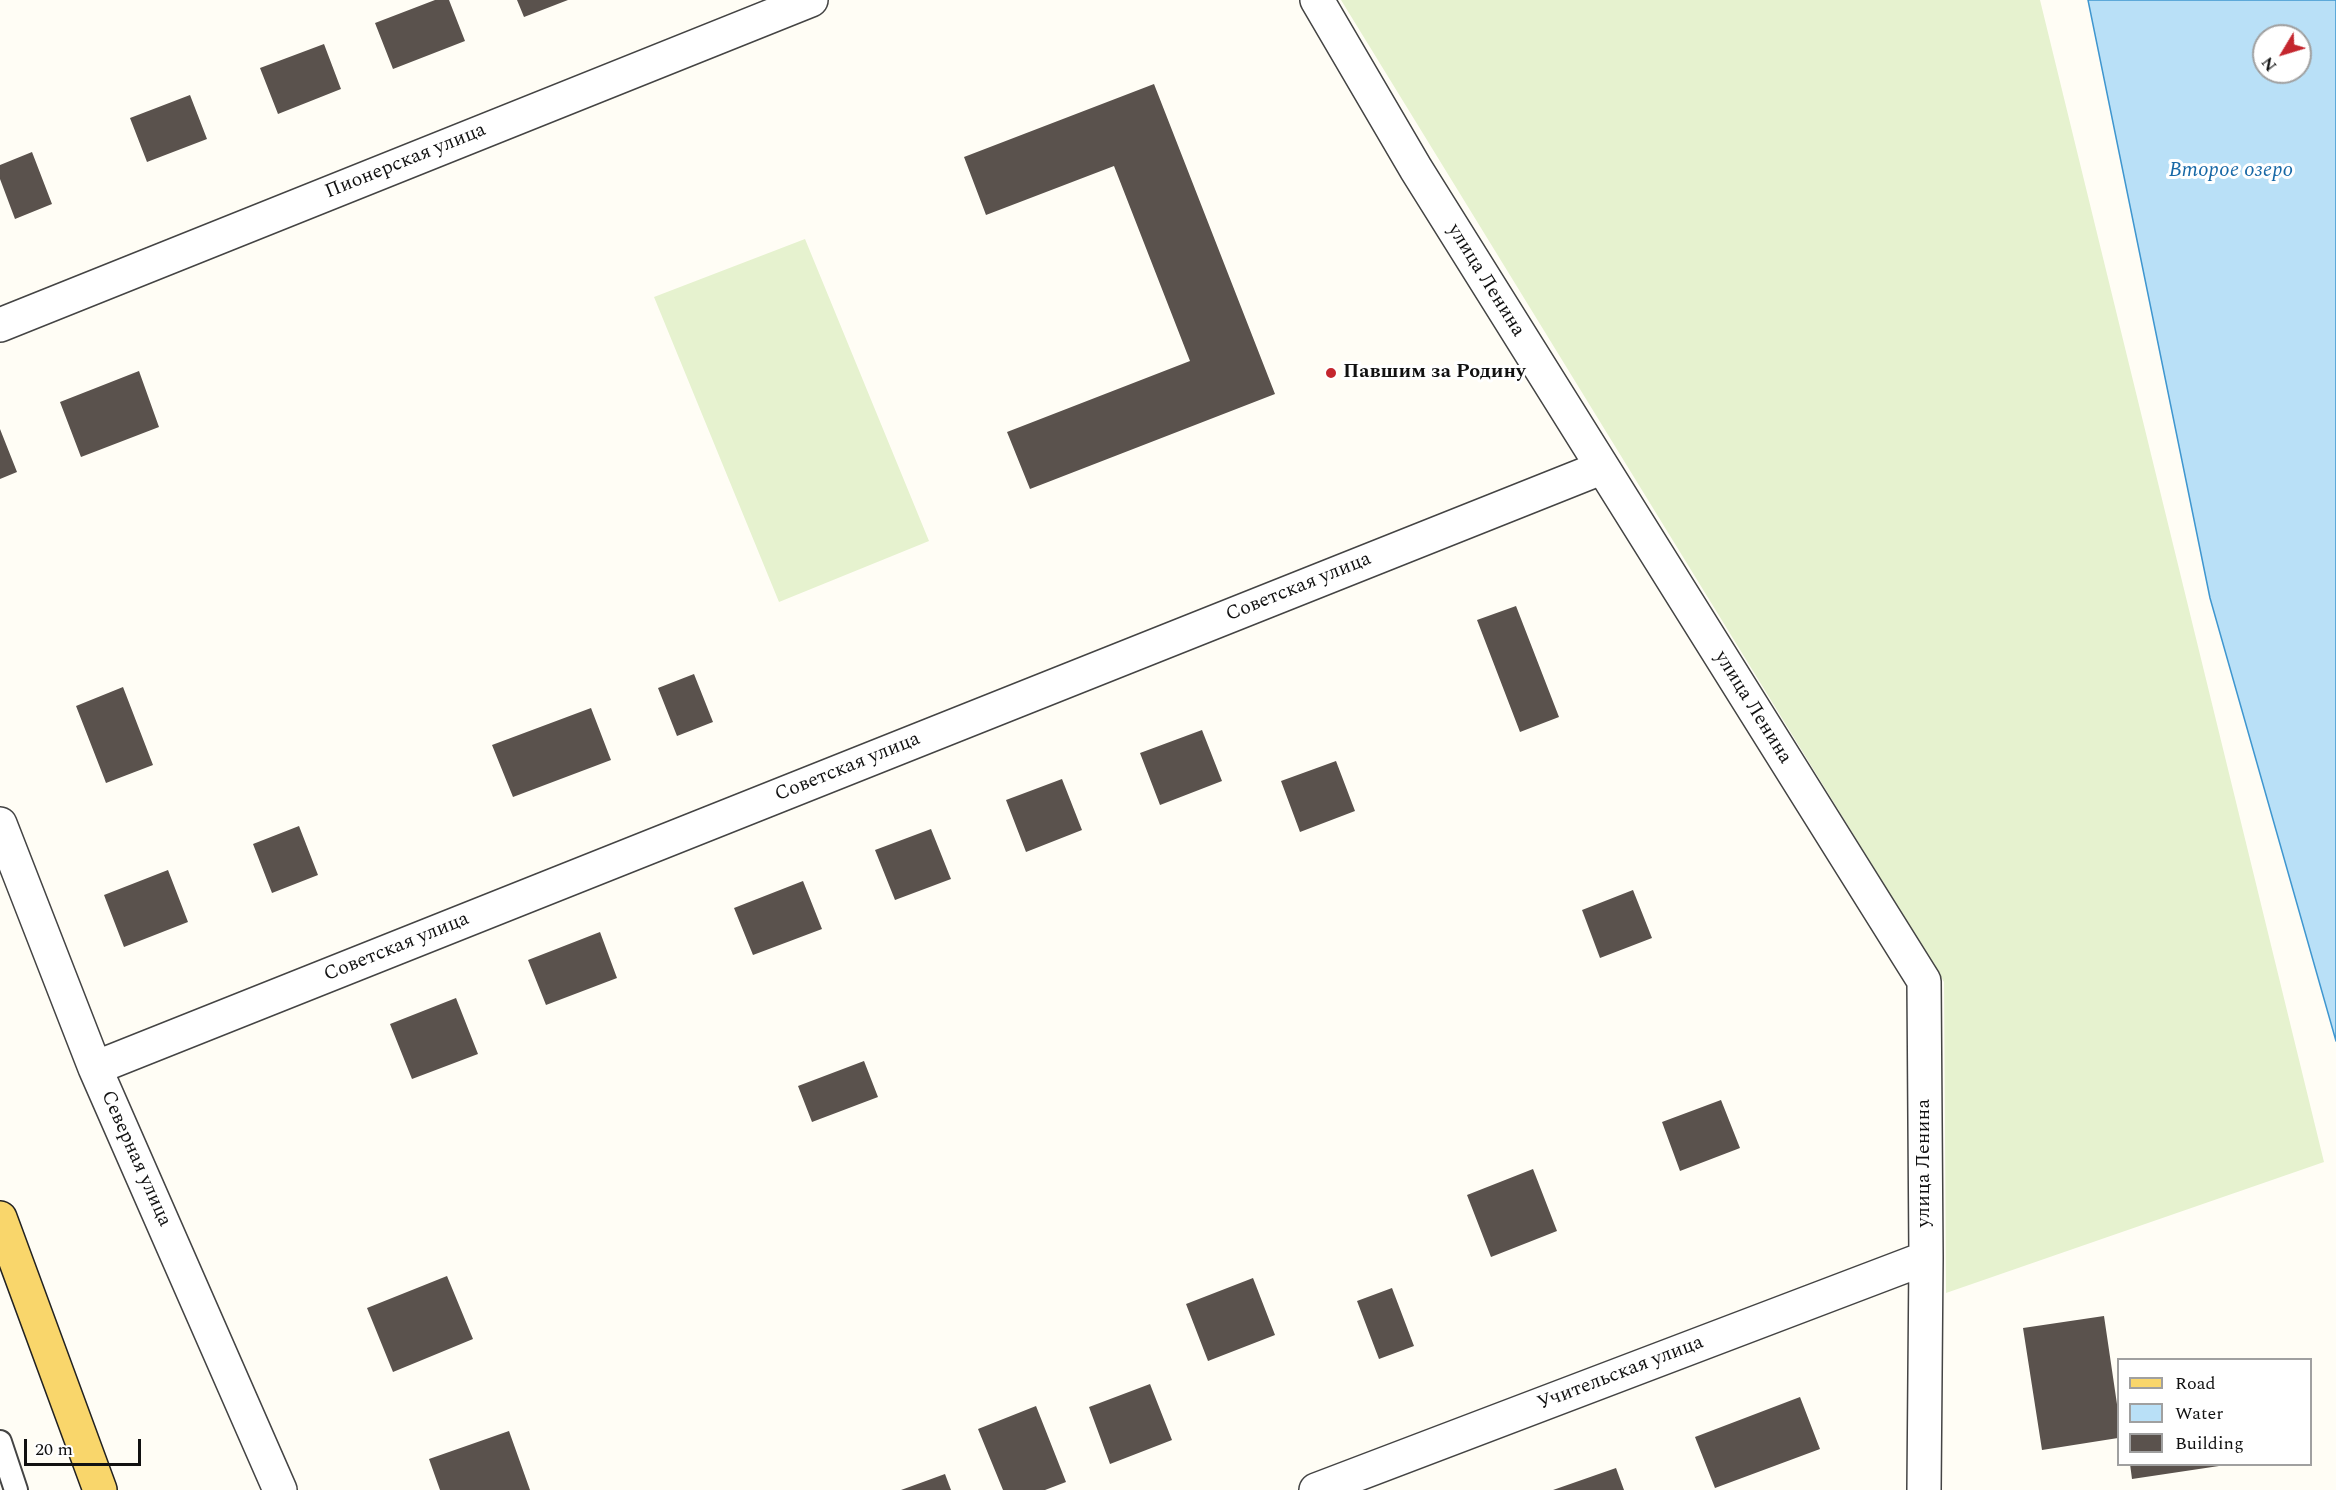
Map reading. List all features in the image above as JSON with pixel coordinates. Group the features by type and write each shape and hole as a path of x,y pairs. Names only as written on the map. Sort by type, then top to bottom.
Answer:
{"main road":[{"path":"0,1218 100,1490"}],"street":[{"name":"Пионерская улица","path":"0,325 811,0"},
{"name":"улица Ленина","path":"1317,0 1416,169 1601,468 1924,981 1926,1258 1924,1490"},
{"name":"Советская улица","path":"95,1068 1601,468"},
{"name":"Северная улица","path":"0,824 95,1068 280,1490"},
{"name":"Учительская улица","path":"1316,1490 1926,1258"}],"lane":[{"path":"0,1442 16,1490"}],"green space":[{"path":"1341,0 2040,0 2324,1162 1946,1293 1944,982"},
{"path":"805,239 929,541 779,602 654,297"}],"water":[{"name":"Второе озеро","path":"2088,0 2336,0 2336,1041 2210,598"}],"building":[{"path":"435,0 449,0 465,41 393,69 375,23"},
{"path":"517,0 568,0 524,17"},
{"path":"324,44 341,89 278,114 260,68"},
{"path":"1154,84 1275,394 1030,489 1007,432 1190,361 1114,166 986,215 964,157"},
{"path":"190,95 207,139 147,162 130,118"},
{"path":"32,152 52,204 15,219 0,179 0,165"},
{"path":"139,371 159,427 81,457 60,402"},
{"path":"0,429 17,472 0,479"},
{"path":"1516,606 1559,717 1520,732 1477,620"},
{"path":"694,674 713,722 677,736 658,688"},
{"path":"123,687 153,765 106,783 76,706"},
{"path":"591,708 611,760 513,797 492,745"},
{"path":"1202,730 1222,781 1160,805 1140,753"},
{"path":"1336,761 1355,811 1300,832 1281,781"},
{"path":"1062,779 1082,830 1026,852 1006,800"},
{"path":"299,826 318,875 272,893 253,844"},
{"path":"931,829 951,879 895,900 875,850"},
{"path":"168,870 188,922 124,947 104,895"},
{"path":"803,881 822,929 753,955 734,908"},
{"path":"1633,890 1652,938 1600,958 1582,910"},
{"path":"600,932 617,978 546,1005 528,960"},
{"path":"456,998 478,1054 412,1079 390,1024"},
{"path":"864,1061 878,1097 812,1122 798,1086"},
{"path":"1721,1100 1740,1148 1680,1171 1662,1122"},
{"path":"1533,1169 1557,1231 1491,1257 1467,1195"},
{"path":"447,1276 473,1339 393,1372 367,1308"},
{"path":"1253,1278 1275,1335 1208,1361 1186,1304"},
{"path":"1392,1288 1414,1346 1379,1359 1357,1301"},
{"path":"2104,1316 2117,1404 2117,1438 2042,1450 2023,1328"},
{"path":"1150,1384 1172,1440 1110,1464 1089,1407"},
{"path":"1800,1397 1820,1449 1715,1488 1695,1437"},
{"path":"1036,1406 1066,1482 1045,1490 1003,1490 978,1429"},
{"path":"509,1431 530,1490 440,1490 429,1459"},
{"path":"2130,1466 2219,1466 2132,1479"},
{"path":"1616,1468 1624,1490 1553,1490"},
{"path":"945,1474 951,1490 901,1490"}],"place":[{"name":"Павшим за Родину","path":"1331,373"}]}
